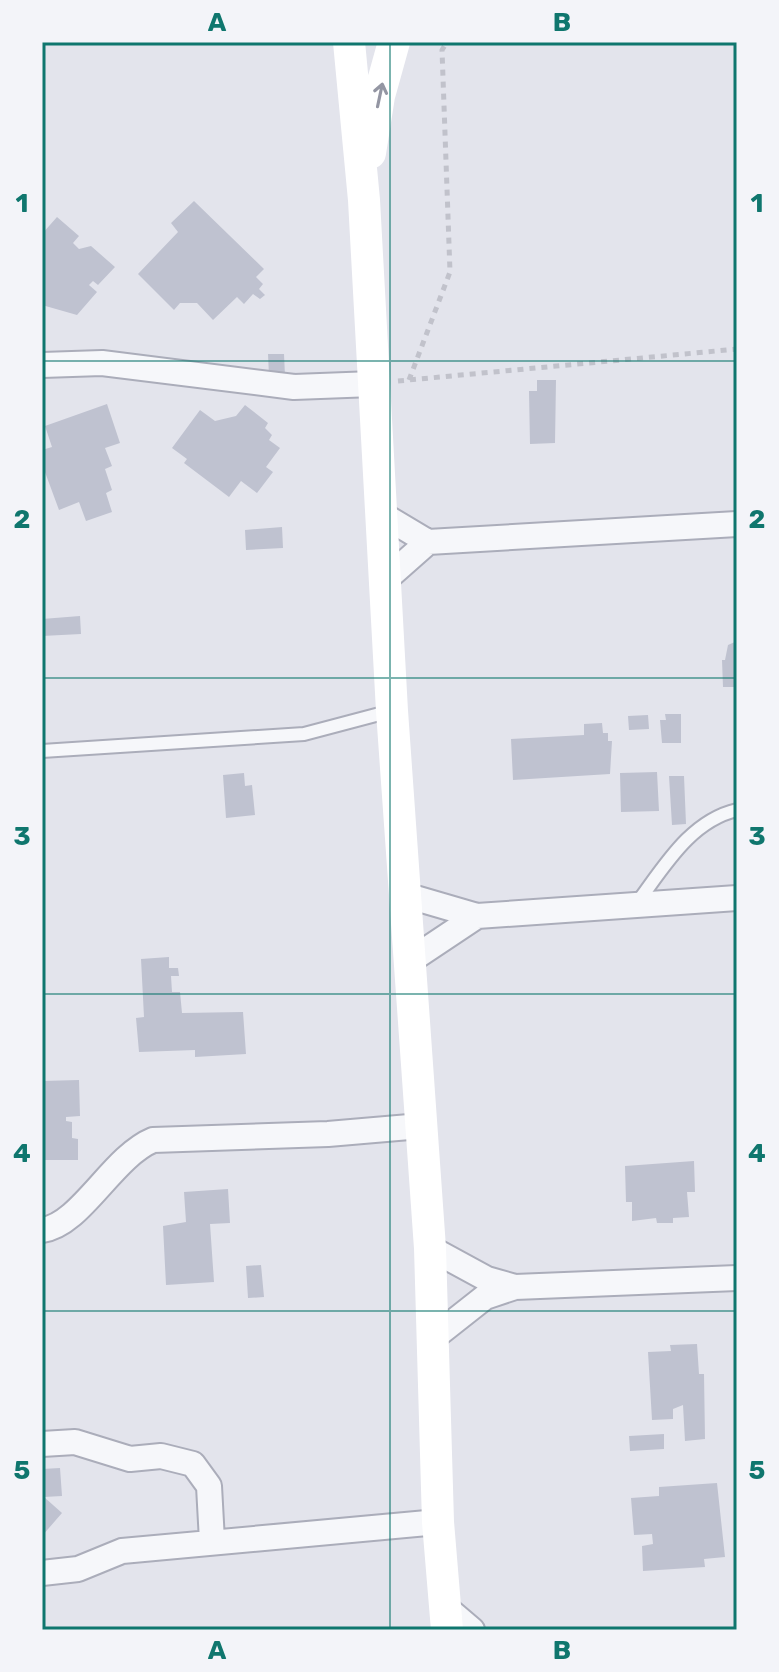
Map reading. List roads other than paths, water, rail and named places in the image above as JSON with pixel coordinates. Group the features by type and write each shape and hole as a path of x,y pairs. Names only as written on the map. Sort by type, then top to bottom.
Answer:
{"street":[{"path":"349,42 364,200 392,711 430,1248 438,1522 446,1618 472,1630"},
{"path":"364,200 379,96 394,42"},
{"path":"42,365 102,363 294,387 373,384"},
{"path":"381,514 428,542 737,524"},
{"path":"385,580 428,542"},
{"path":"405,895 477,916 737,898"},
{"path":"411,960 477,916"},
{"path":"42,1230 64,1221 136,1147 153,1140 328,1134 421,1126"},
{"path":"430,1248 487,1279 515,1287"},
{"path":"433,1338 485,1297 515,1287 737,1278"},
{"path":"42,1444 75,1442 130,1459 161,1456 193,1464 209,1486 212,1541"},
{"path":"42,1573 78,1569 122,1551 438,1522"}],"lane":[{"path":"42,751 304,734 392,711"},
{"path":"636,904 687,837 721,813 737,810"}]}
